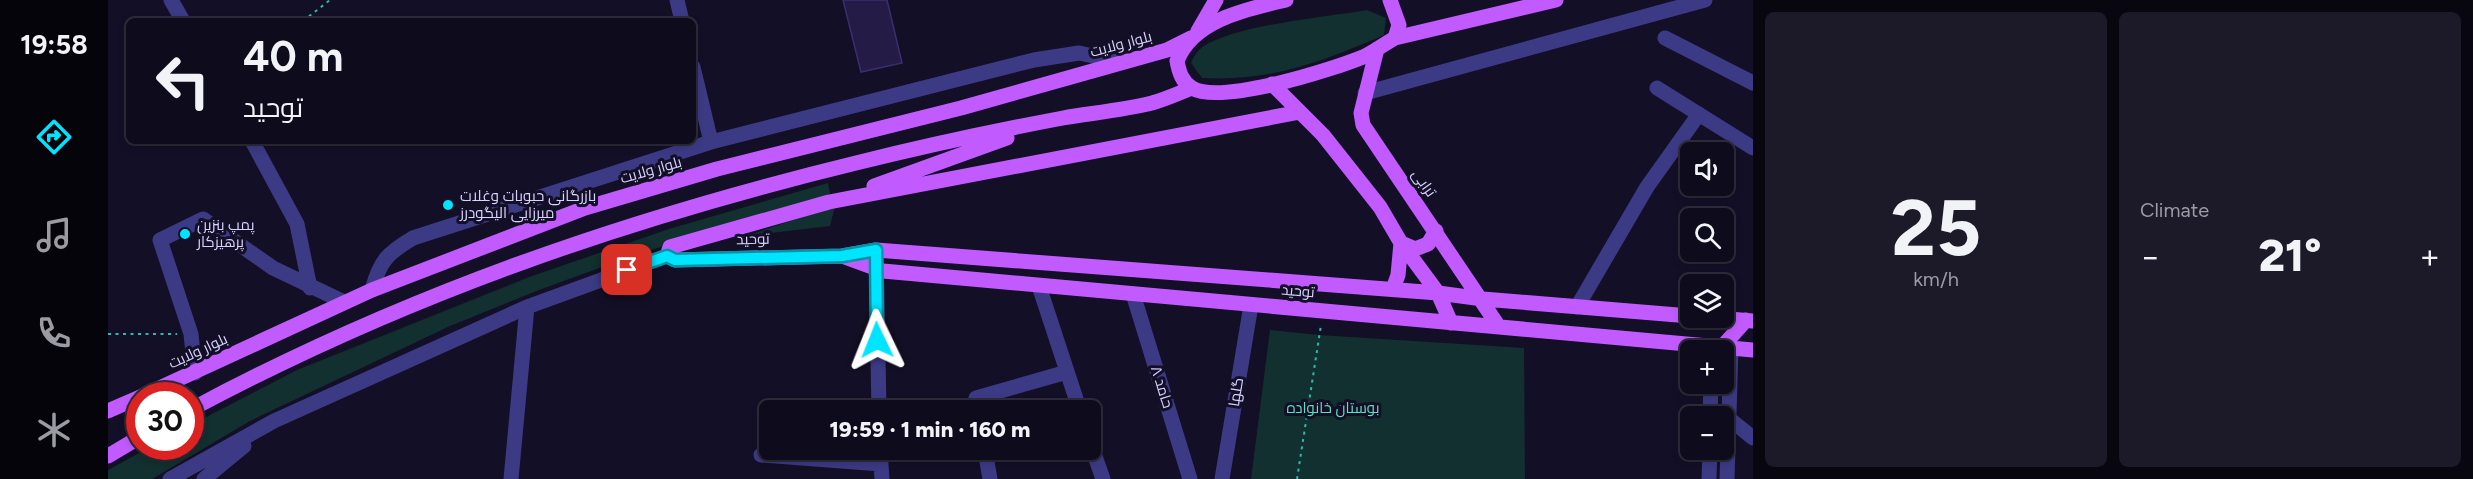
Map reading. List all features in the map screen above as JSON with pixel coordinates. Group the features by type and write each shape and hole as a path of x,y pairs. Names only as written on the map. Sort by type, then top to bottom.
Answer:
{"main road":[{"path":"1216,0 1193,37 1181,50 1177,61 1185,82 1192,88 1218,95 1323,71 1377,49 1395,38 1556,0"},
{"name":"بلوار ولایت","path":"175,382 372,290 585,208 717,169 961,108 1167,50 1193,37 1206,27 1233,15 1286,0"},
{"path":"1390,0 1399,25 1395,38"},
{"name":"ترابی","path":"1377,49 1361,113 1363,125 1500,327"},
{"path":"1272,84 1323,135 1380,207 1401,243 1438,293 1451,323"},
{"path":"204,403 364,325 462,283 580,240 729,196 857,162 1062,118 1153,102 1192,88"},
{"path":"829,202 1300,112"},
{"path":"667,256 670,248 829,202 1062,118"},
{"path":"1401,243 1415,249 1428,244 1436,231"},
{"path":"1393,290 1398,275 1401,243"},
{"name":"توحید","path":"667,256 675,260 842,256 876,250 1438,293 1483,299 1680,315"},
{"name":"توحید","path":"842,256 875,269 1680,344"},
{"path":"1734,318 1751,317"},
{"path":"1727,340 1751,317"},
{"name":"توحید","path":"1734,349 1753,350"},
{"name":"بلوار ولایت","path":"108,411 126,403"},
{"path":"108,456 126,445"}],"street":[{"path":"171,0 181,18"},
{"path":"677,0 681,18"},
{"path":"1365,93 1705,0"},
{"path":"1665,38 1753,83"},
{"path":"372,290 378,268 391,252 413,238 711,142 1034,60 1079,53 1122,62"},
{"path":"696,80 711,142"},
{"path":"1658,88 1753,148"},
{"path":"1577,307 1647,187 1699,114"},
{"path":"254,144 297,224 310,288"},
{"path":"195,373 191,334 160,240 203,219 273,268 310,288 344,302"},
{"path":"876,250 879,400"},
{"path":"170,479 274,421 527,307 667,256"},
{"path":"1039,286 1076,400"},
{"name":"حامد ۸","path":"1133,294 1190,479"},
{"name":"گلها","path":"1222,479 1251,305"},
{"path":"511,479 527,307"},
{"path":"976,400 976,398 1067,372"},
{"path":"204,479 274,421"},
{"path":"1734,423 1753,438"},
{"path":"828,460 881,464"},
{"path":"987,460 990,479"},
{"path":"1096,460 1103,479"},
{"path":"1709,479 1710,460"},
{"path":"1727,460 1727,479"}],"path":[{"path":"307,18 330,0"},
{"path":"1297,479 1324,311"},
{"path":"108,334 191,334"}],"green space":[{"path":"1367,10 1386,18 1384,35 1296,68 1251,77 1202,78 1191,63 1203,47 1226,36 1286,22"},
{"path":"828,183 830,194 635,255 450,326 250,421 204,448 204,418 297,370 532,276 669,229"},
{"path":"835,206 830,226 746,236"},
{"name":"بوستان خانواده","path":"1270,330 1524,348 1525,479 1251,479"},
{"path":"126,460 184,460 152,479 108,479 108,470"}],"building":[{"path":"843,0 887,0 902,63 861,72"}],"place":[{"name":"بازرگانی حبوبات وغلات میرزایی الیگودرز","path":"448,205"},
{"name":"پمپ بنزین پرهیزکار","path":"185,234"}],"route":[{"path":"627,270 667,256 675,260 842,256 876,250 877,340"}]}
